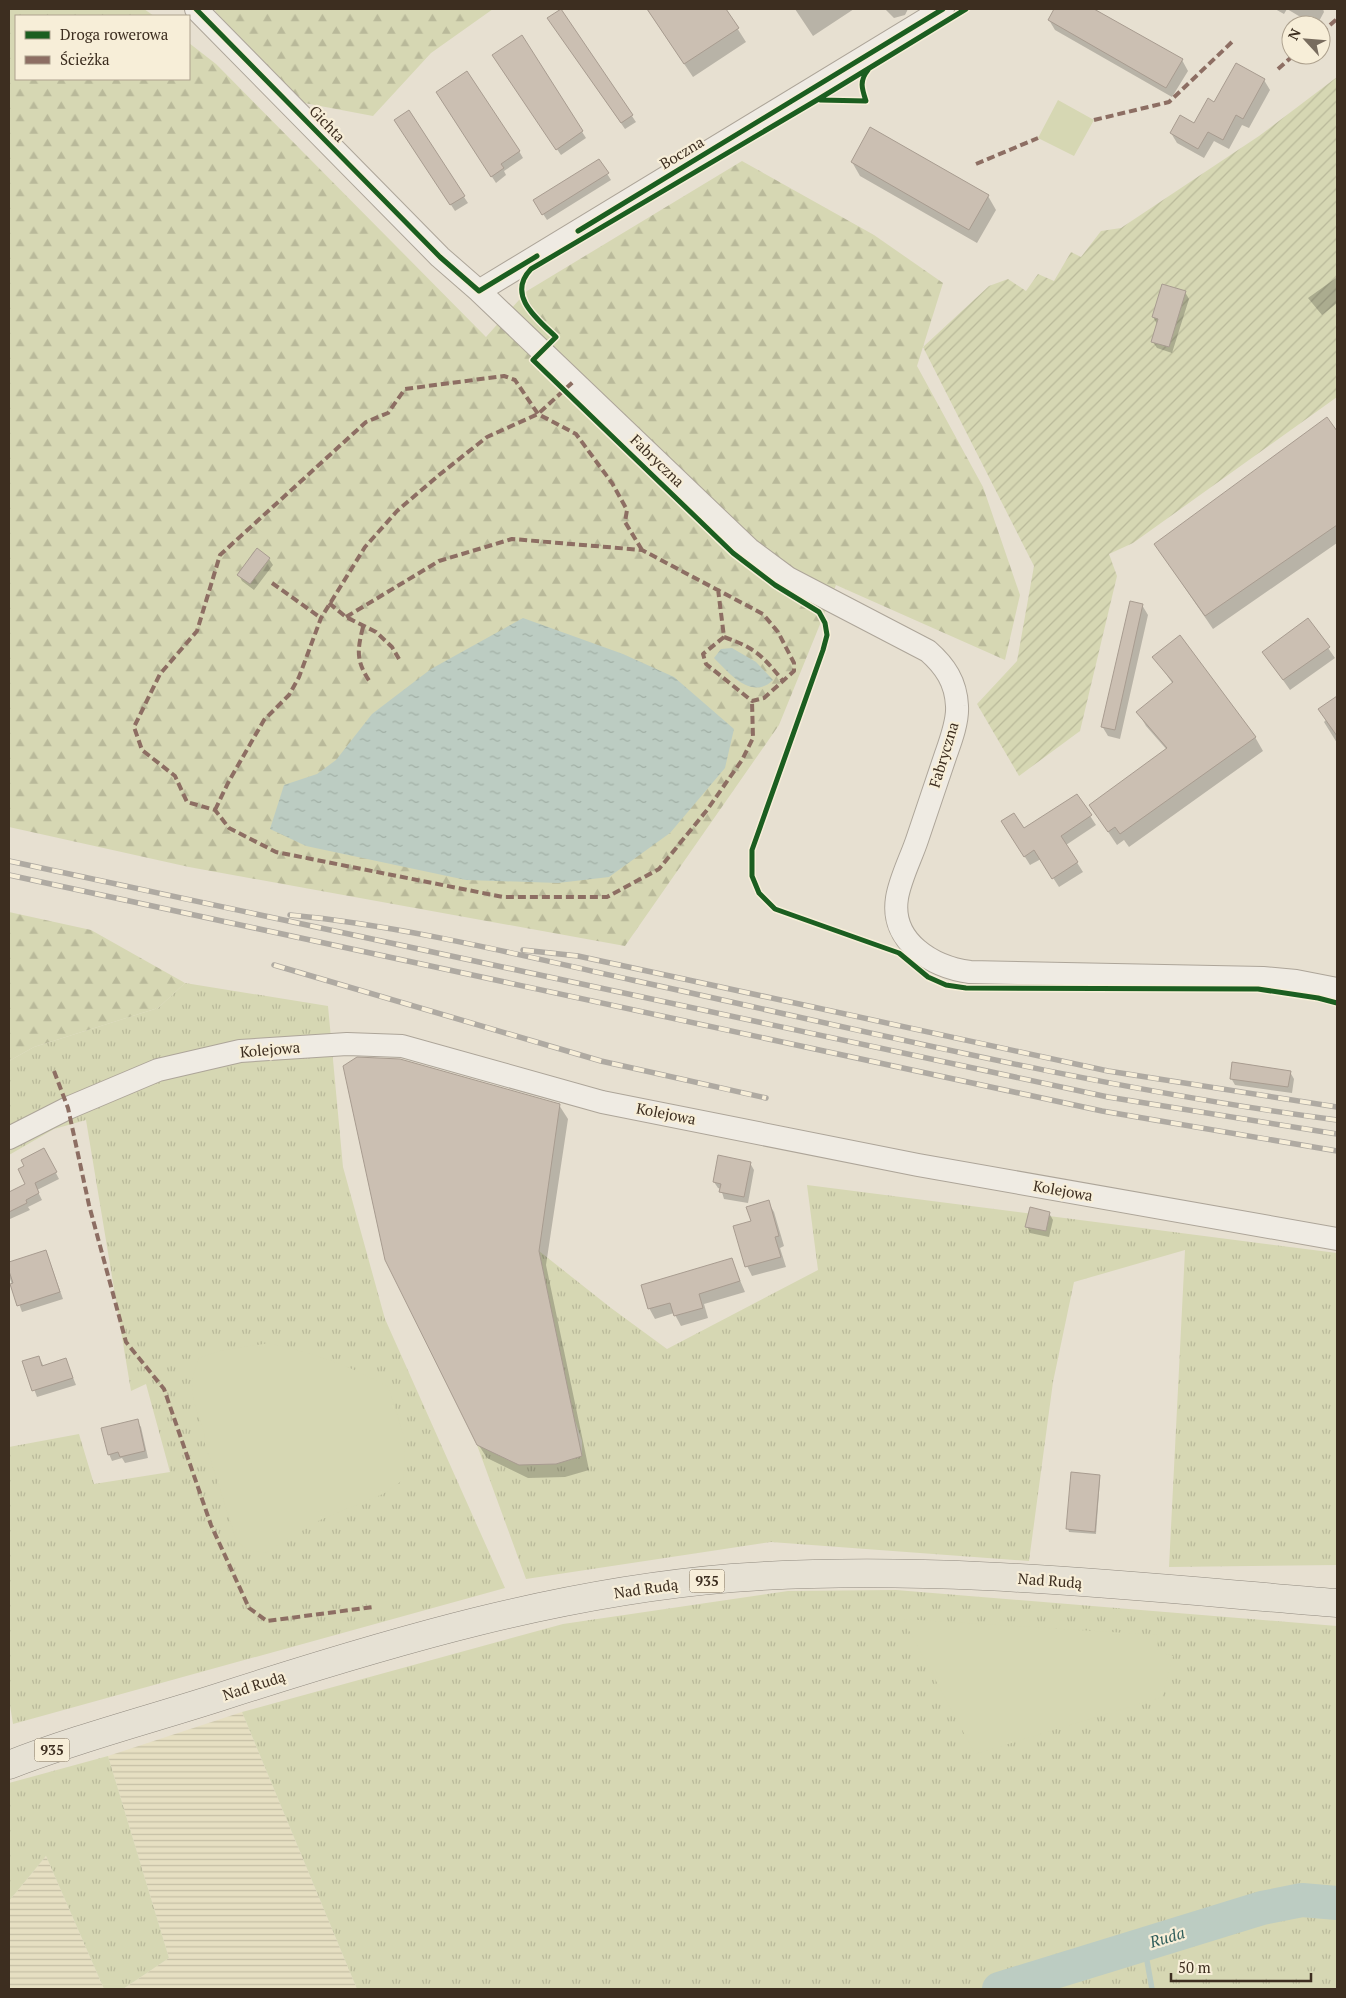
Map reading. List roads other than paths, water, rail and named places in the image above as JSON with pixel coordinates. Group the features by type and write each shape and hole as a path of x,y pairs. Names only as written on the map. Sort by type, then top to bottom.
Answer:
{"main road":[{"name":"Nad Rudą","path":"9,1765 313,1667 426,1633 550,1603 654,1586 741,1578 844,1573 921,1574 1004,1577 1337,1603"}],"street":[{"name":"Gichta","path":"196,9 440,257 479,291"},
{"name":"Boczna","path":"479,291 943,9"},
{"name":"Fabryczna","path":"479,291 749,549 788,578 928,651 943,665 953,683 958,707 952,737 897,898 900,927 909,942 920,954 940,966 970,972 1263,978 1296,981 1337,989"},
{"name":"Kolejowa","path":"9,1138 68,1108 158,1070 231,1053 348,1044 402,1046 602,1102 918,1165 1337,1239"}],"water":[{"path":"523,618 623,654 674,677 734,729 725,768 670,833 609,877 558,883 466,880 306,846 270,829 284,785 317,774 336,760 372,714 431,669"},
{"path":"732,648 756,662 773,680 765,686 757,688 749,686 734,677 714,658 721,649"}],"waterway":[{"name":"Ruda","path":"999,1989 1262,1908 1302,1900 1337,1903"},
{"path":"1144,1944 1152,1989"}],"railway":[{"path":"9,861 1108,1097 1337,1134"},
{"path":"9,875 1102,1111 1337,1151"},
{"path":"290,915 376,926 462,942 895,1039 1071,1076 1248,1107 1337,1120"},
{"path":"523,950 578,956 1108,1071 1337,1107"},
{"path":"274,965 601,1061 766,1098"}]}
